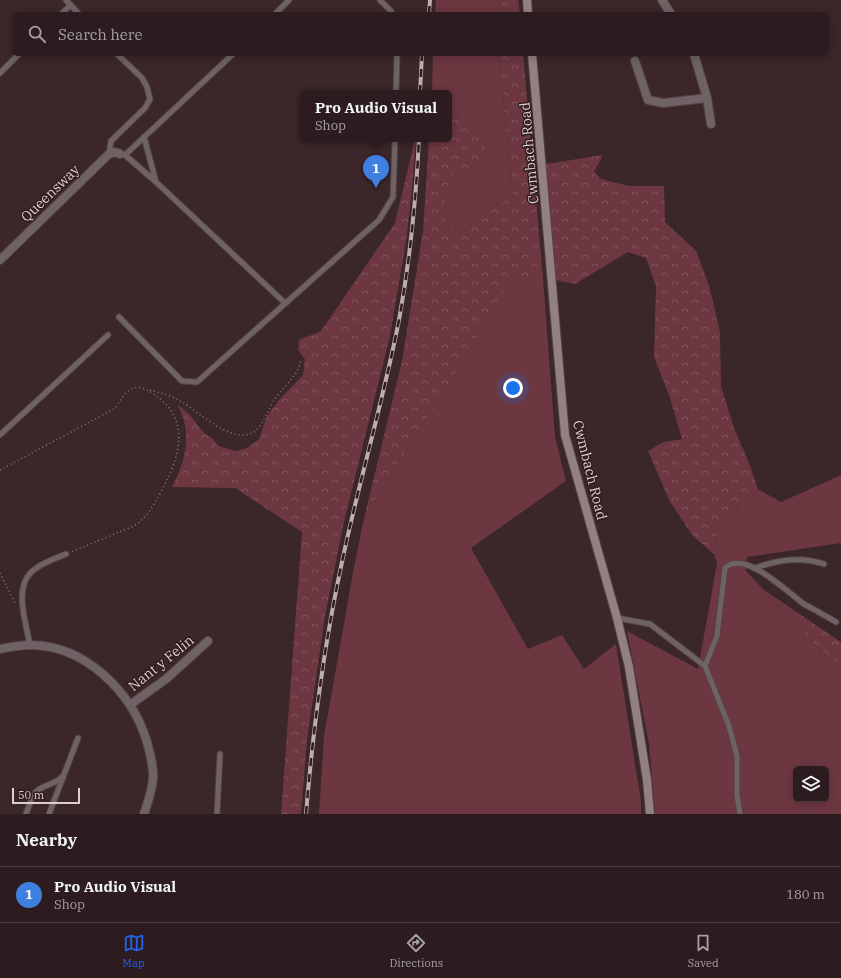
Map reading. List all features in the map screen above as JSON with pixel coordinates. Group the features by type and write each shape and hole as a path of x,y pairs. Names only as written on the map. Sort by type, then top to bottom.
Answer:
{"main road":[{"path":"526,0 528,12"},
{"name":"Cwmbach Road","path":"532,56 565,435 617,618 629,667 638,717 650,814"}],"street":[{"path":"662,0 670,12"},
{"path":"695,56 707,98 710,124"},
{"path":"635,61 648,100 663,103 707,98"},
{"path":"109,154 115,152 123,155"},
{"name":"Queensway","path":"0,260 109,154"},
{"name":"Nant y Felin","path":"130,705 166,679 208,641"},
{"path":"0,649 30,645 44,646 59,650 80,658 93,666 111,681 130,705 144,731 153,767 152,789 144,814"}],"lane":[{"path":"66,0 77,12"},
{"path":"277,12 289,0"},
{"path":"380,0 391,12"},
{"path":"64,12 71,5"},
{"path":"0,73 17,56"},
{"path":"109,154 111,141 145,108 150,99 148,87 145,82 120,56"},
{"path":"231,56 123,155 156,182 285,303"},
{"path":"396,90 397,56"},
{"path":"144,137 156,182"},
{"path":"119,317 182,381 197,382 379,220 393,197 395,142"},
{"path":"0,435 108,334"},
{"path":"30,645 23,605 23,585 34,570 66,554"},
{"path":"755,568 774,561 791,560 814,561 824,564"},
{"path":"705,666 717,636 725,568 728,565 741,563 755,568 804,603 836,622"},
{"path":"617,618 650,624 705,666 729,726 737,756 737,795 740,814"},
{"path":"49,814 78,738"},
{"path":"217,814 220,754"},
{"path":"26,814 37,790 56,782 64,774"}],"path":[{"path":"148,390 168,395 181,401 228,432 240,435 248,434 254,431 261,424 275,399 296,375 301,359"},
{"path":"0,470 114,409 131,389 142,387 160,398 167,405 173,413 178,426 178,448 174,466 153,506 142,521 134,526 66,554"},
{"path":"0,573 17,609"}],"green space":[{"path":"436,0 496,0 502,8 503,12 435,12"},
{"path":"496,0 518,0 520,12 503,12 502,8"},
{"path":"433,56 499,56 513,199 482,208 471,225 461,234 447,226 444,206 454,172 477,165 459,120 452,119 452,90 432,90"},
{"path":"499,56 523,56 543,278 509,282 448,387 410,444 363,523 402,361 423,231 429,142 452,142 452,119 459,120 481,133 485,147 477,165 454,173 444,206 447,226 461,234 471,225 482,208 499,204 513,198"},
{"path":"414,142 416,142 406,242 390,336 344,522 325,616 307,740 301,814 281,814 302,532 235,488 172,487 182,465 186,441 184,422 177,404 189,414 204,433 213,439 218,446 236,451 247,448 259,439 267,416 279,400 303,375 305,359 298,350 299,340 321,331 395,223"},
{"path":"603,155 594,172 601,179 629,186 664,186 665,222 696,251 709,285 720,332 721,386 734,428 758,489 745,507 720,522 714,554 693,536 670,502 648,451 664,442 682,439 670,398 654,357 656,286 646,258 628,252 575,284 555,280 546,164"},
{"path":"543,278 555,437 566,481 471,548 528,649 562,635 584,669 616,644 641,802 641,814 319,814 324,736 363,523 410,444 448,387 509,281"},
{"path":"841,475 841,543 747,557 746,571 826,656 841,664 841,814 655,814 649,744 627,631 698,669 717,563 714,554 720,522 745,507 758,489 781,502"},
{"path":"764,590 841,642 841,664 826,656"}],"railway":[{"path":"429,12 430,0"},
{"path":"420,90 422,56"},
{"path":"306,814 312,750 330,624 349,532 393,351 403,297 412,230 419,142"}],"place":[{"name":"Pro Audio Visual","path":"376,188"}]}
